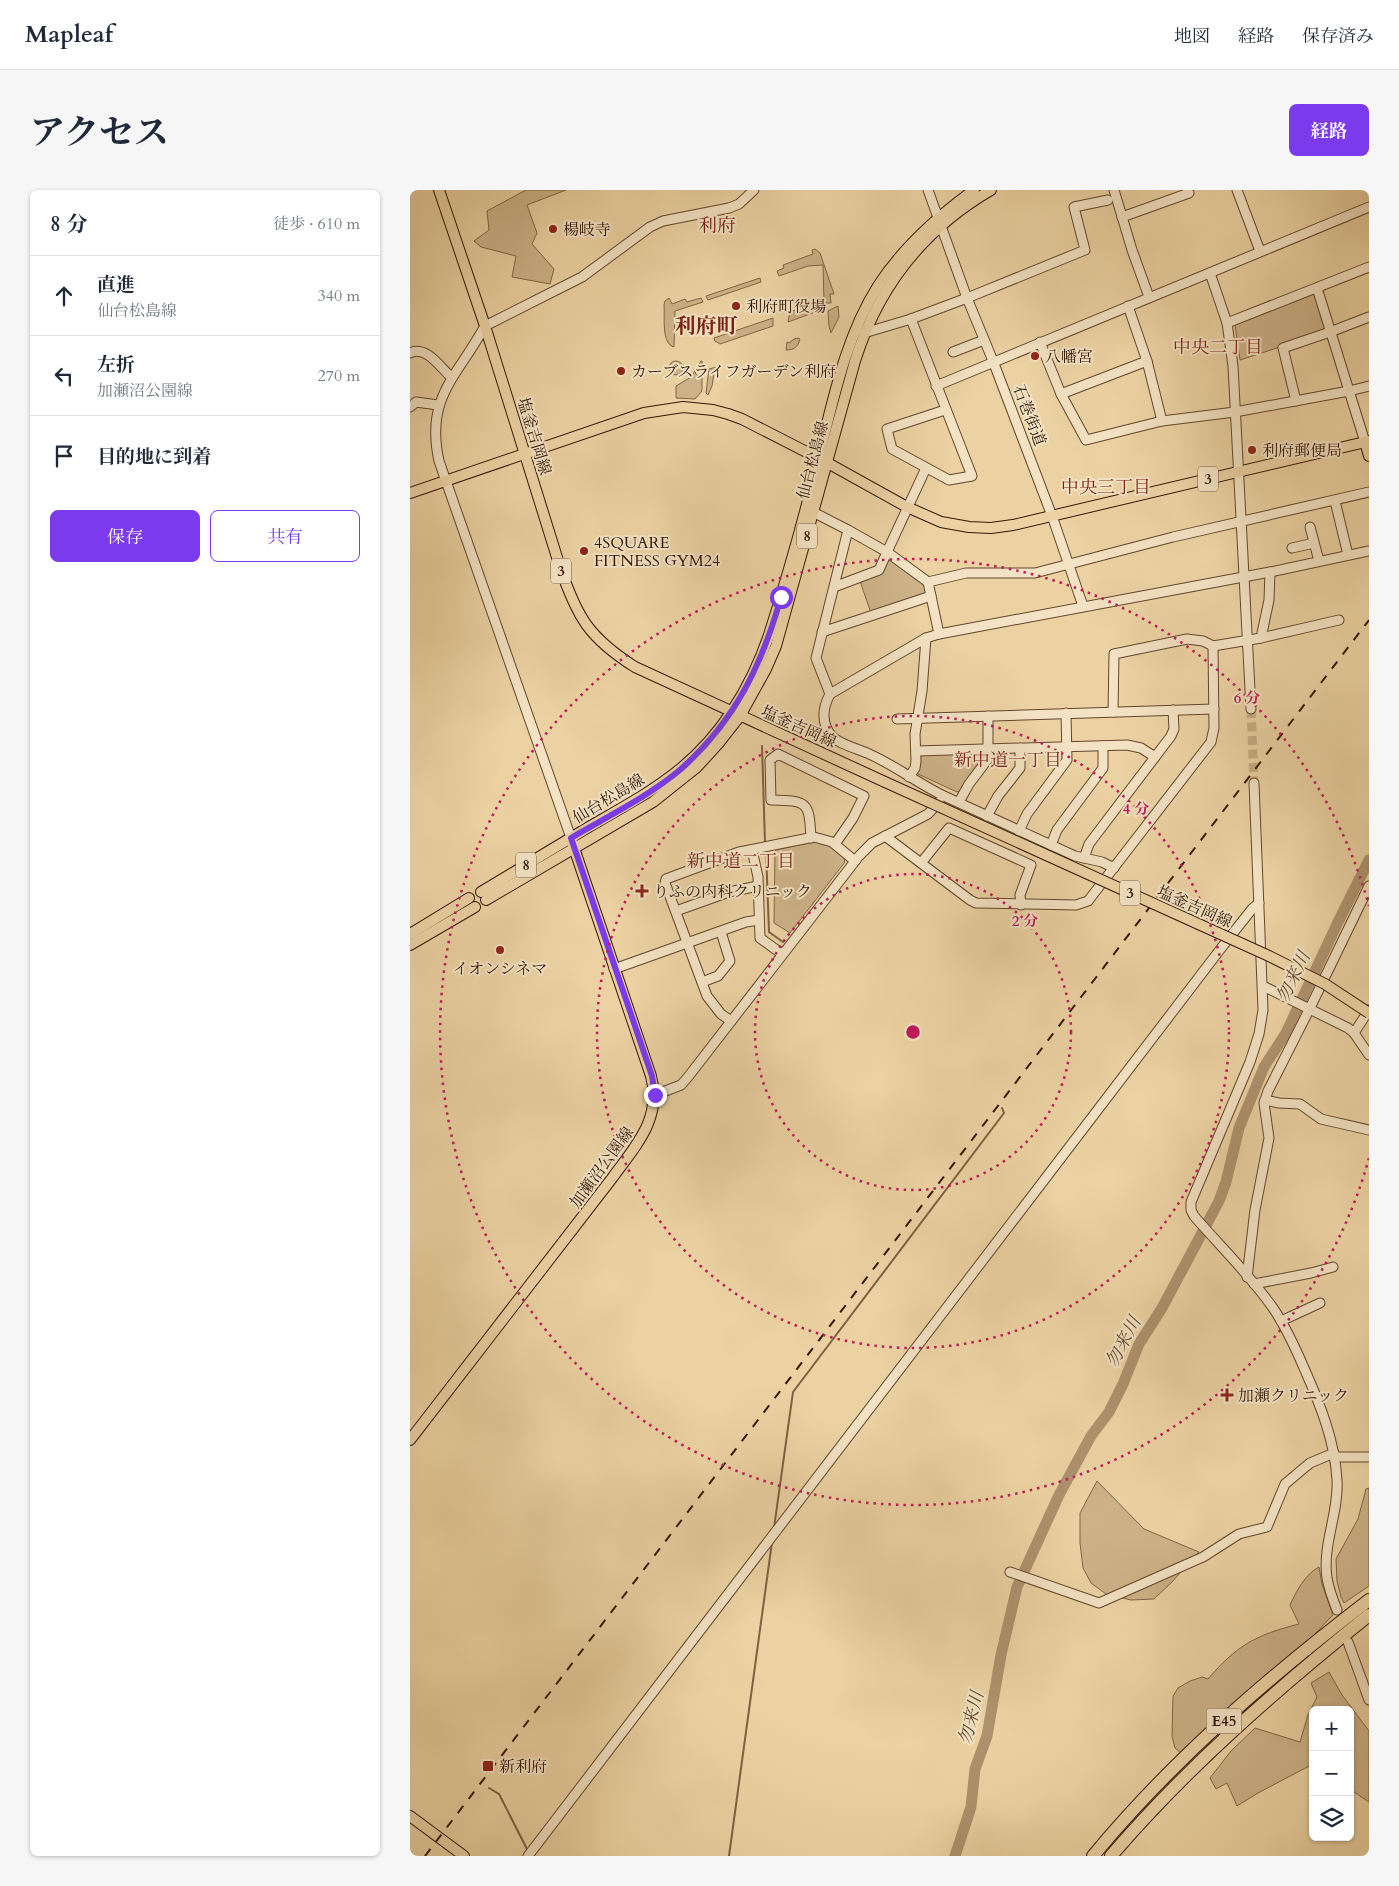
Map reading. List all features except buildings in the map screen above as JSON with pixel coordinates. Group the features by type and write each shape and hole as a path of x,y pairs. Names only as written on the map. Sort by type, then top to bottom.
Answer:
{"highway":[{"name":"E45","path":"1093,1856 1145,1798 1209,1734 1270,1680 1369,1600"},
{"name":"E45","path":"1111,1856 1160,1802 1243,1720 1369,1615"},
{"path":"1120,1856 1160,1802"}],"main road":[{"name":"塩釜吉岡線","path":"439,190 485,326 569,595 579,615 591,632 609,649 635,667 736,714 1269,956 1325,984 1369,1011"},
{"name":"仙台松島線","path":"573,843 653,802 674,786 707,756 766,669 776,646 814,512 822,460 848,351 866,307 892,266 913,242 940,221 974,190"},
{"name":"仙台松島線","path":"736,714 759,663 769,635 822,460 864,333 874,310 899,271 940,221 991,190"},
{"path":"410,493 644,413 683,407 713,410 735,416 822,460"},
{"path":"1367,441 1369,456"},
{"name":"3","path":"822,460 907,507 941,522 969,528 1006,526 1052,516 1367,441"},
{"name":"8","path":"484,896 573,843"},
{"name":"加瀬沼公園線","path":"410,1440 639,1141 651,1117 655,1095 652,1076 573,843"},
{"path":"410,934 472,903 410,945"},
{"path":"410,1816 464,1856"}],"street":[{"path":"573,843 445,481 435,438 438,405 451,377 485,326 582,277 650,227 663,222 730,208 739,204 753,190"},
{"name":"石巻街道","path":"928,190 967,298 1052,516 1084,606"},
{"path":"1114,190 1132,250 1149,297"},
{"path":"1237,190 1260,251"},
{"path":"1122,217 1189,193"},
{"path":"864,333 911,319 967,298 1085,250 1074,207 1108,200"},
{"path":"936,386 1369,207"},
{"path":"1227,323 1369,267"},
{"path":"1210,273 1227,323 1233,366 1251,710"},
{"path":"1317,288 1349,392 1367,441"},
{"path":"1128,306 1147,361 1162,420"},
{"path":"1296,401 1283,348 1369,317"},
{"path":"911,319 972,476 950,480 892,449 887,429 945,410"},
{"path":"953,352 984,340"},
{"path":"1040,342 1061,394 1086,440 1162,420 1235,412 1349,392 1369,386"},
{"path":"410,353 420,350 426,353 451,377"},
{"path":"1061,394 1147,361"},
{"path":"410,407 416,402 438,405"},
{"path":"834,587 879,570 926,468"},
{"path":"928,582 966,573 1035,573 1173,537 1369,492"},
{"path":"1335,500 1348,555"},
{"path":"814,512 887,552 928,582 939,634"},
{"path":"1310,527 1319,561"},
{"path":"830,694 816,658 848,530"},
{"path":"1292,548 1314,543"},
{"path":"1114,868 1102,862 1075,856 987,816 909,777 886,761 838,741 831,736 824,716 825,704 830,694 926,638 939,634 1270,572 1369,551"},
{"path":"1261,638 1269,600 1270,572"},
{"path":"822,632 931,596"},
{"path":"1113,712 1114,654 1187,639 1203,641 1213,646 1261,638 1339,620"},
{"path":"909,777 915,768 915,734 922,691 926,638"},
{"path":"885,836 976,903 1021,905 1083,904 1092,898 1211,742 1214,728 1213,646"},
{"path":"897,719 1214,709"},
{"path":"1084,858 1089,844 1171,736 1174,729 1173,710"},
{"path":"1020,831 1026,814 1067,760 1066,713"},
{"path":"959,802 969,784 988,759 988,716"},
{"path":"1051,845 1057,830 1103,768 1102,746"},
{"path":"916,751 1136,746 1155,757"},
{"path":"987,816 998,796 1020,768 1020,748"},
{"path":"811,838 810,811 806,806 795,801 771,800 770,760 778,754 864,796 853,818 835,844"},
{"path":"1254,783 1263,1010 1259,1034 1250,1062 1191,1202 1191,1210 1216,1242 1254,1284 1281,1320 1319,1404 1334,1455 1337,1498 1327,1554 1327,1569 1331,1592 1337,1610"},
{"path":"655,1095 681,1085 855,861 872,844 928,814 944,796"},
{"path":"921,863 949,828 1031,866 1022,886 1020,895 1021,905"},
{"path":"731,1021 713,1006 707,996 665,883 667,878 740,852 821,837 835,844 855,861"},
{"path":"760,848 758,886 760,938 782,954"},
{"path":"676,911 728,892 758,886"},
{"path":"1247,1276 1255,1210 1269,1138 1264,1113 1265,1100 1369,886"},
{"path":"530,1854 1252,908 1259,903"},
{"path":"614,968 746,922 759,920"},
{"path":"702,982 718,976 730,961 721,932"},
{"path":"1263,986 1337,1022 1354,1033 1369,1055"},
{"path":"1354,1033 1369,1011"},
{"path":"1265,1100 1300,1104 1321,1119 1369,1130"},
{"path":"1254,1284 1333,1267"},
{"path":"1281,1320 1320,1303"},
{"path":"1010,1572 1099,1603 1203,1556 1239,1534 1267,1527 1286,1484 1310,1463 1334,1455 1369,1457"},
{"path":"1348,1642 1369,1700"}],"shaded area":[{"path":"526,190 566,190 527,205 537,233 532,244 554,269 550,284 512,277 516,256 481,247 474,241 489,230 487,211"},
{"path":"815,249 820,253 834,294 830,294 831,303 824,303 823,265 808,266 779,276 777,271 784,268 783,265 813,254 812,250"},
{"path":"760,278 761,282 708,300 706,296"},
{"path":"1314,294 1326,329 1323,333 1240,360 1235,325"},
{"path":"669,298 672,304 685,299 687,302 701,298 703,302 675,311 674,347 667,341 665,335 664,305 665,301"},
{"path":"815,303 818,311 788,322 790,312"},
{"path":"838,306 839,317 831,333 828,311"},
{"path":"773,318 773,326 720,344 715,341 714,338"},
{"path":"798,338 800,339 797,346 786,350 787,342 789,343"},
{"path":"673,361 679,361 683,368 679,375 673,375 669,371 669,365"},
{"path":"701,361 702,372 699,369 695,373 699,377 702,373 702,391 695,399 676,398 676,386 691,377"},
{"path":"717,367 718,372 714,373 708,395 706,393 709,369"},
{"path":"889,558 924,585 926,593 871,613 860,581"},
{"path":"982,753 985,756 962,790 957,792 918,774 917,764 922,754"},
{"path":"818,841 825,843 843,855 845,862 790,933 774,923 775,850"},
{"path":"1097,1481 1144,1529 1199,1552 1154,1599 1131,1600 1106,1594 1091,1583 1083,1568 1080,1543 1080,1513"},
{"path":"1369,1488 1369,1586 1344,1603 1337,1581 1336,1559 1358,1519 1366,1489"},
{"path":"1319,1567 1322,1584 1333,1615 1311,1638 1228,1708 1181,1753 1175,1748 1172,1736 1173,1696 1178,1688 1202,1677 1208,1679 1228,1658 1259,1637 1299,1624 1290,1605 1305,1579"},
{"path":"1329,1672 1350,1706 1312,1706 1317,1697 1311,1683"},
{"path":"1354,1711 1369,1731 1369,1802 1354,1792"},
{"path":"1309,1713 1309,1766 1237,1806 1227,1783 1216,1789 1210,1778 1231,1751 1255,1728 1300,1742"}],"waterway":[{"path":"762,746 765,843"},
{"path":"766,850 769,932 783,942"},
{"name":"勿来川","path":"955,1856 971,1807 975,1769 987,1736 1001,1655 1017,1587 1059,1495 1091,1436 1109,1412 1123,1384 1139,1344 1162,1308 1219,1201 1226,1182 1239,1128 1264,1067 1286,1033 1369,860"},
{"path":"774,1528 793,1392 1004,1113 1002,1108"},
{"path":"729,1856 772,1542"},
{"path":"489,1788 499,1794 528,1851"}],"tunnel":[{"path":"1251,709 1254,783"}],"railway":[{"path":"425,1856 1369,620"}],"place":[{"name":"楊岐寺","path":"553,229"},
{"name":"利府町役場","path":"736,306"},
{"name":"八幡宮","path":"1035,356"},
{"name":"カーブスライフガーデン利府","path":"621,371"},
{"name":"利府郵便局","path":"1252,450"},
{"name":"4SQUARE FITNESS GYM24","path":"584,551"},
{"name":"りふの内科クリニック","path":"642,891"},
{"name":"イオンシネマ","path":"500,950"},
{"name":"加瀬クリニック","path":"1227,1395"},
{"name":"新利府","path":"488,1766"}],"district":[{"name":"利府","path":"717,225"},
{"name":"利府町","path":"706,326"},
{"name":"中央二丁目","path":"1218,347"},
{"name":"中央三丁目","path":"1106,487"},
{"name":"新中道一丁目","path":"1008,760"},
{"name":"新中道二丁目","path":"741,861"}],"route":[{"path":"655,1095 652,1076 571,838 647,793 680,769 722,725 739,701 759,663 781,597"}]}
